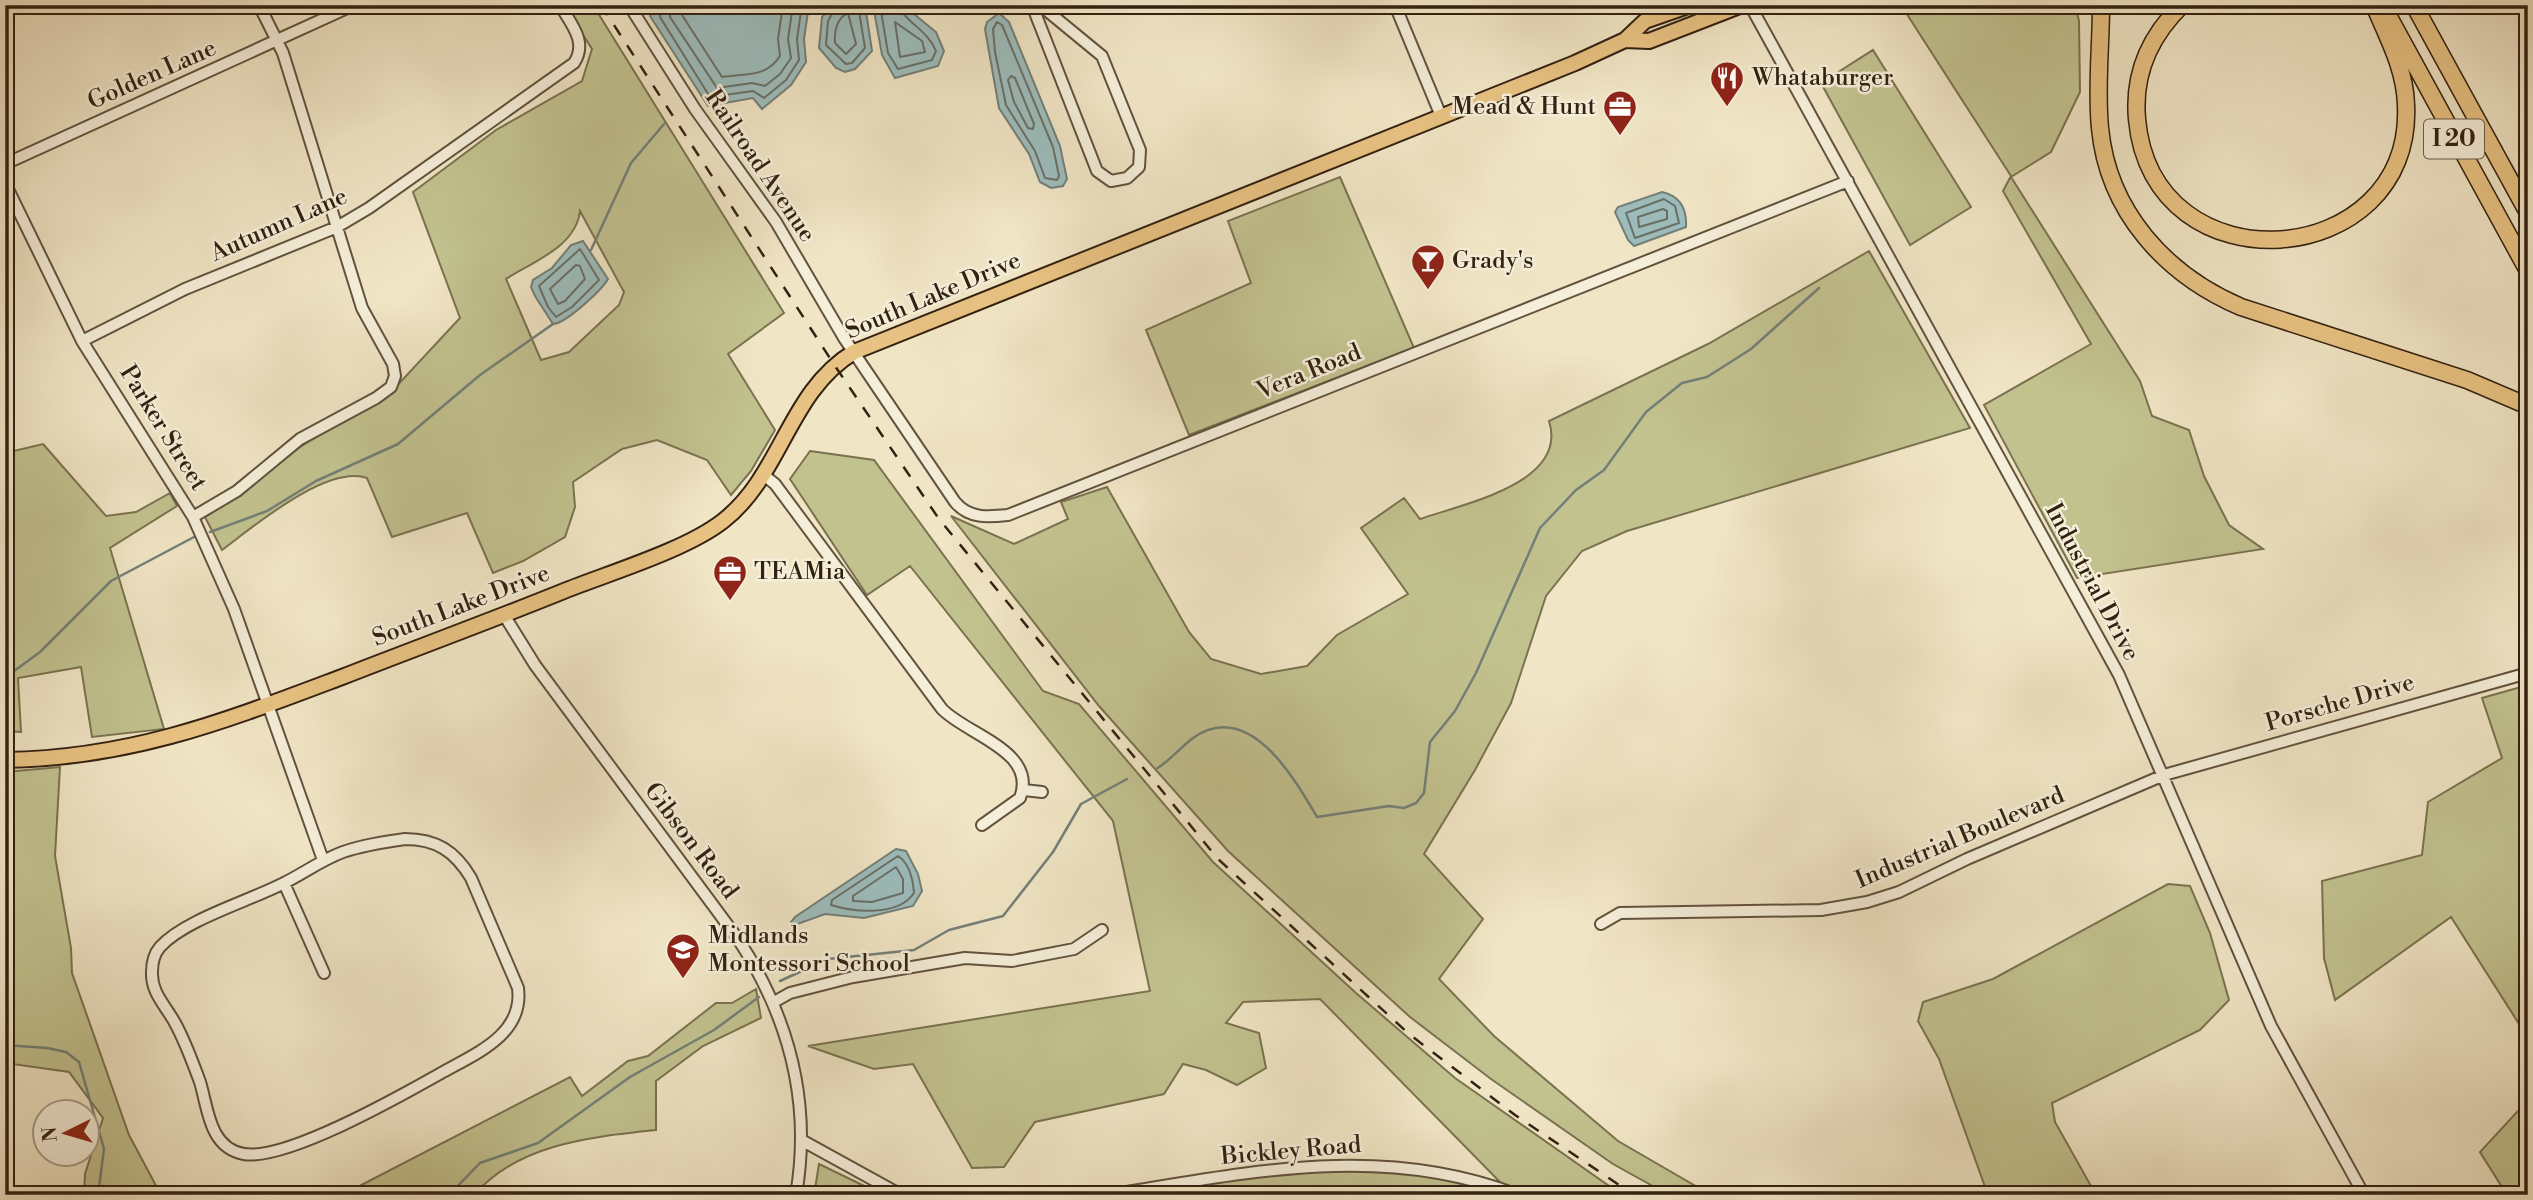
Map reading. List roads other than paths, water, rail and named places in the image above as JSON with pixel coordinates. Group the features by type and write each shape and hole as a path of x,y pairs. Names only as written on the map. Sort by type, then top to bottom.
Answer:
{"highway":[{"path":"2101,5 2099,116 2104,152 2113,181 2134,223 2171,266 2205,290 2241,307 2467,380 2528,406"},
{"path":"2182,5 2158,32 2139,76 2136,111 2141,145 2155,177 2187,212 2231,236 2270,242 2302,239 2348,218 2374,195 2398,154 2406,124 2405,89 2400,65 2374,5"},
{"name":"I 20","path":"2383,5 2528,271"},
{"name":"I 20","path":"2414,5 2528,213"}],"main road":[{"name":"South Lake Drive","path":"5,760 86,755 138,746 215,725 504,615 700,536 738,509 765,476 809,393 827,373 854,352 1625,40 1645,21 1691,5"},
{"name":"South Lake Drive","path":"1625,40 1649,41 1742,5"}],"street":[{"path":"193,517 237,491 300,439 376,398 391,387 395,376 393,364 362,308 278,41 259,5"},
{"name":"Golden Lane","path":"5,164 354,5"},
{"name":"Autumn Lane","path":"82,341 185,289 337,227 369,208 570,66 579,52 578,34 560,5"},
{"name":"Railroad Avenue","path":"629,5 695,109 776,222 854,352"},
{"path":"1032,5 1097,171 1111,181 1127,178 1139,167 1140,150 1104,60 1093,47 1040,5"},
{"path":"1395,5 1441,116"},
{"name":"Industrial Drive","path":"1750,5 1793,88 1848,181 2085,610 2164,775 2271,1026 2364,1195"},
{"name":"Vera Road","path":"854,352 960,509 979,516 1008,515 1848,181"},
{"name":"Parker Street","path":"5,183 82,341 193,517 224,585 323,860"},
{"path":"765,476 775,484 942,709 1003,750 1016,763 1023,775 1024,790 1014,806 982,825"},
{"name":"Gibson Road","path":"504,615 535,665 738,939 774,1003 797,1080 803,1141 796,1195"},
{"name":"Porsche Drive","path":"2164,775 2528,673"},
{"name":"Industrial Boulevard","path":"1601,924 1620,913 1821,910 1867,902 1899,891 2164,775"},
{"path":"1024,790 1042,792"},
{"path":"405,839 432,841 455,856 471,878 509,962 518,988 518,1006 507,1031 500,1037 390,1103 332,1130 280,1149 244,1154 227,1146 211,1125 193,1063 174,1021 154,990 153,963 160,947 175,936 215,914 284,883 323,860 351,850 405,839"},
{"path":"284,883 324,974"},
{"path":"774,1003 790,993 853,977 965,958 1012,961 1074,948 1102,930"},
{"path":"803,1141 901,1195"},
{"name":"Bickley Road","path":"1107,1195 1278,1169 1351,1164 1433,1171 1518,1195"}],"water":[{"path":"657,5 809,5 804,39 806,62 791,85 762,109 753,98 708,106 650,16"},
{"path":"833,5 865,5 872,51 855,69 845,72 836,68 819,48 822,17"},
{"path":"873,5 903,5 936,32 944,51 938,66 895,78 882,55"},
{"path":"999,13 1009,22 1060,146 1067,179 1063,186 1051,188 1040,182 1029,154 999,108 985,29 987,22"},
{"path":"1662,192 1681,204 1686,227 1634,246 1628,240 1615,212 1618,207"},
{"path":"583,241 608,279 583,306 566,319 553,324 535,296 531,287 533,280 552,268 571,245"},
{"path":"896,849 906,851 918,874 922,891 913,906 864,918 825,914 792,926 791,922 795,917"}],"waterway":[{"path":"591,250 631,163 664,124"},
{"path":"1156,769 1201,733 1226,727 1243,731 1273,754 1298,786 1317,817 1389,806 1404,808 1416,803 1424,793 1430,742 1455,711 1476,673 1540,528 1576,490 1604,470 1646,412 1682,383 1707,377 1751,349 1819,288"},
{"path":"210,532 267,511 316,481 398,444 480,375 553,324"},
{"path":"10,674 40,652 111,581 194,537"},
{"path":"780,981 828,959 914,950 949,930 1003,916 1053,852 1081,804 1127,779"},
{"path":"449,1195 480,1163 538,1143 630,1077 714,1030 759,997"},
{"path":"5,1045 66,1052 79,1062 104,1149 98,1195"}],"railway":[{"path":"601,5 835,366 939,519 1218,859 1409,1034 1515,1115 1634,1195"}],"place":[{"name":"Whataburger","path":"1727,108"},
{"name":"Mead & Hunt","path":"1620,137"},
{"name":"Grady's","path":"1428,291"},
{"name":"TEAMia","path":"730,602"},
{"name":"Midlands Montessori School","path":"683,980"}]}
